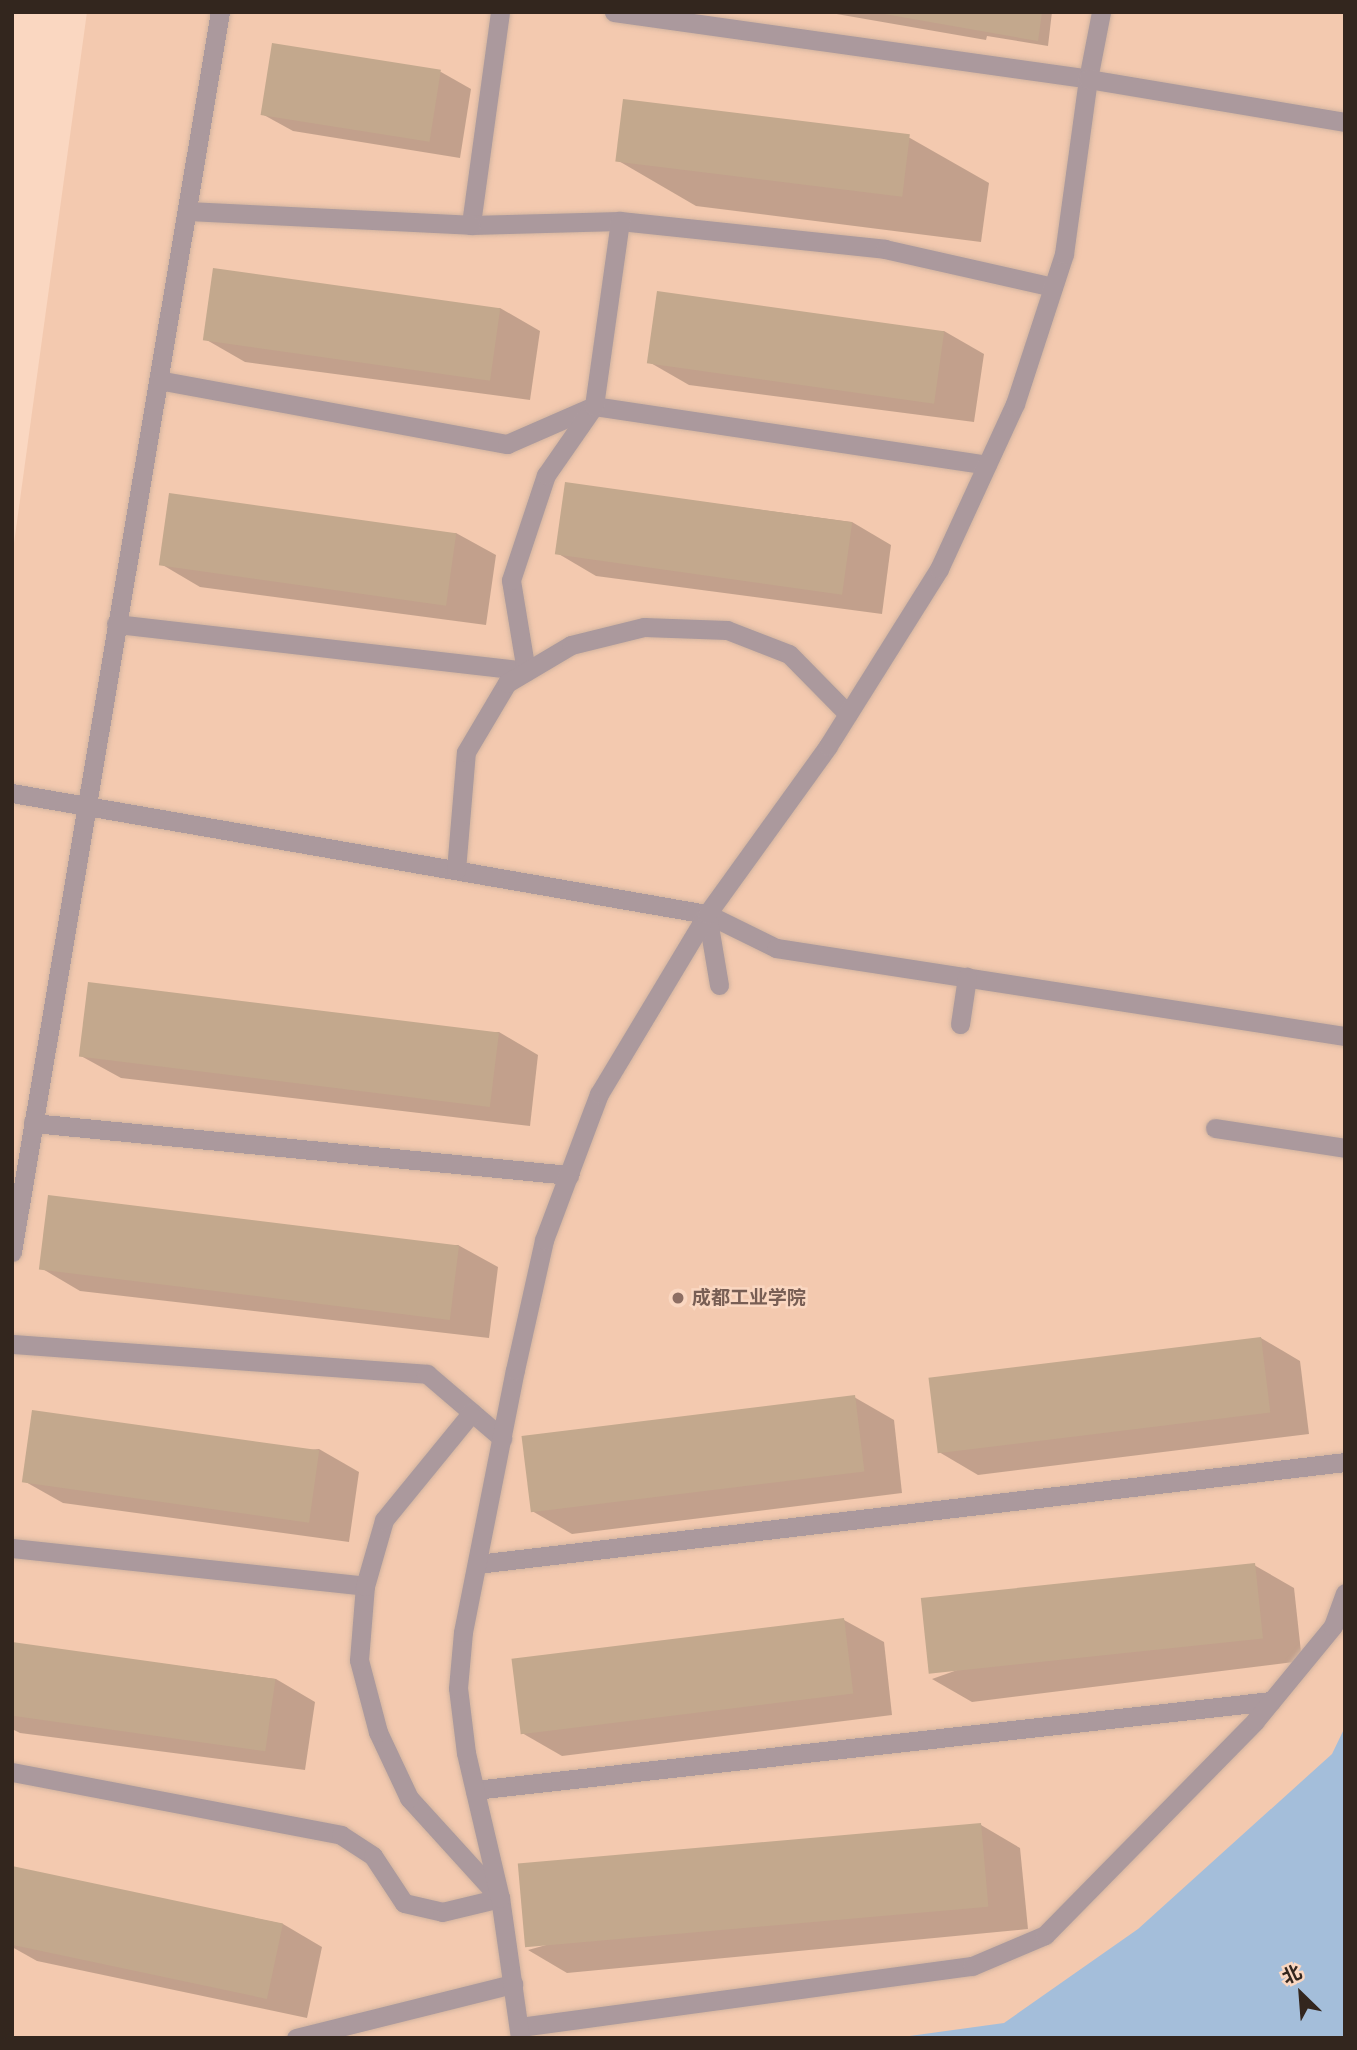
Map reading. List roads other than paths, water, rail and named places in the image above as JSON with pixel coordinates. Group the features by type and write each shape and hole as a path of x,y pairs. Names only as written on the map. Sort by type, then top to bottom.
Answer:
{"street":[{"path":"12,1252 220,12"},
{"path":"471,225 500,12"},
{"path":"614,12 1088,79 1345,122"},
{"path":"1101,12 1088,79 1064,254 1015,404 939,569 848,714 706,914 599,1094 544,1240 463,1632 458,1688 466,1753 500,1898 520,2033 972,1966 1045,1935 1271,1701 1333,1626 1345,1593"},
{"path":"187,211 471,225 620,221 885,249 1053,287"},
{"path":"526,671 511,580 546,475 594,406 620,221"},
{"path":"158,380 507,444 594,406 986,465"},
{"path":"116,624 526,671"},
{"path":"456,870 466,752 507,683 571,645 644,627 726,630 789,654 848,714"},
{"path":"12,793 706,914 775,948 1345,1036"},
{"path":"706,914 719,985"},
{"path":"960,1024 967,977"},
{"path":"33,1123 569,1175"},
{"path":"1215,1128 1345,1148"},
{"path":"12,1343 427,1374 502,1438"},
{"path":"472,1412 384,1520 365,1586 359,1660 378,1732 409,1798 500,1898"},
{"path":"477,1564 1345,1462"},
{"path":"12,1548 365,1586"},
{"path":"475,1790 1271,1701"},
{"path":"12,1772 341,1835 373,1856 404,1903 442,1912 500,1898"},
{"path":"296,2038 513,1984"}],"water":[{"path":"1345,1727 1345,2037 895,2038 1004,2023 1138,1929 1332,1754"}],"place":[{"name":"成都工业学院","path":"678,1298"}]}
